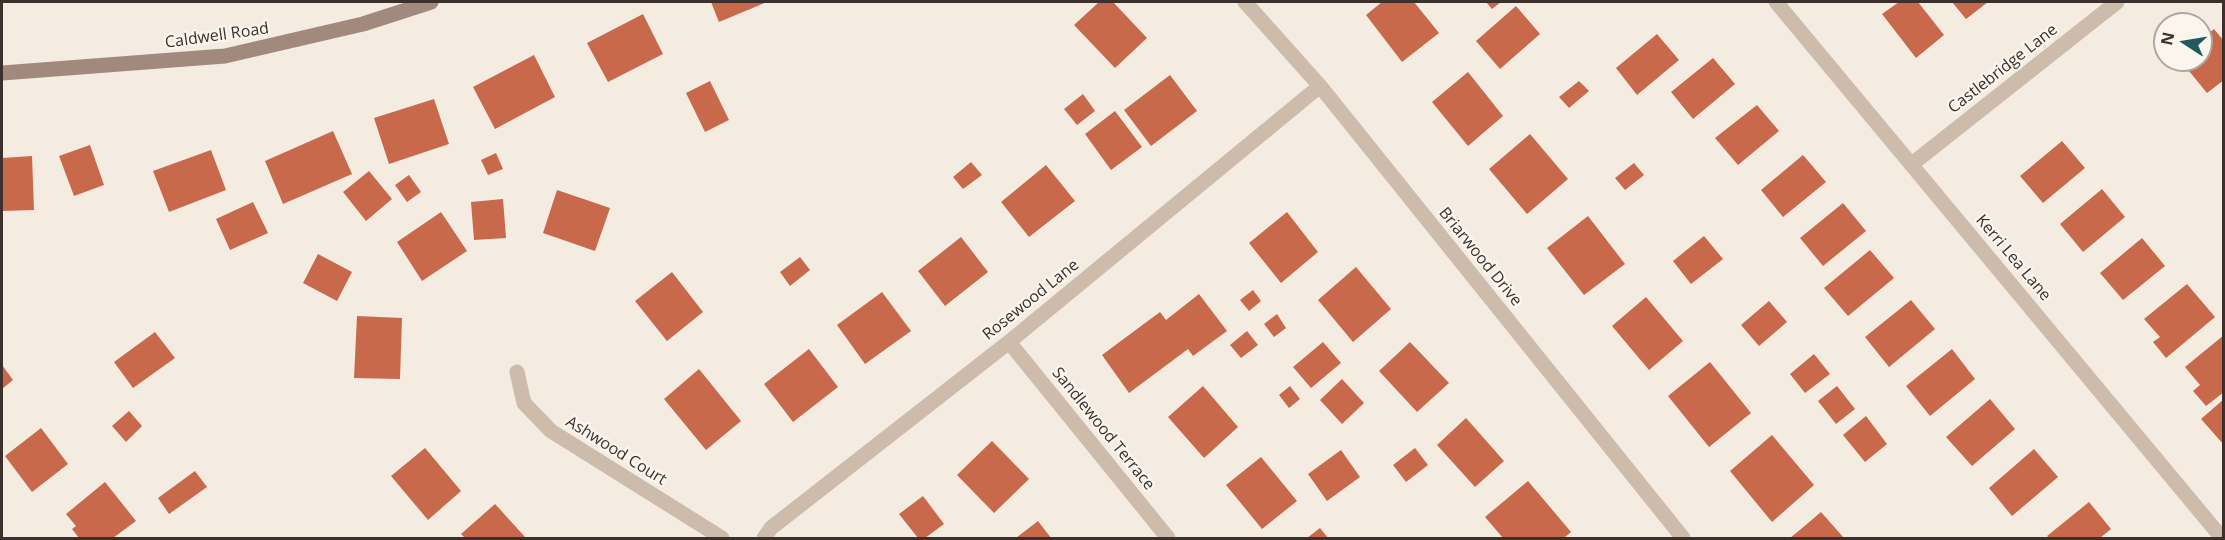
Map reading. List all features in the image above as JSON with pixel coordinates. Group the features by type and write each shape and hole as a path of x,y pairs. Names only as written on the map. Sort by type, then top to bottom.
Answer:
{"street":[{"name":"Caldwell Road","path":"2,73 225,56 353,27 431,2"},
{"name":"Briarwood Drive","path":"1245,2 1320,86 1683,538"},
{"name":"Kerri Lea Lane","path":"1776,2 2222,538"},
{"name":"Castlebridge Lane","path":"1912,164 2117,2"},
{"name":"Rosewood Lane","path":"764,538 771,528 1010,342 1320,86"},
{"name":"Sandlewood Terrace","path":"1010,342 1168,538"},
{"name":"Ashwood Court","path":"517,372 524,403 551,431 722,538"}],"building":[{"path":"711,2 767,2 719,22"},
{"path":"1099,2 1113,2 1147,38 1115,68 1074,25"},
{"path":"1382,2 1414,2 1439,33 1402,62 1366,15"},
{"path":"1486,2 1501,2 1492,9"},
{"path":"1899,2 1918,2 1944,35 1916,58 1882,14"},
{"path":"1952,2 1988,2 1966,19"},
{"path":"1516,6 1540,34 1500,69 1476,41"},
{"path":"643,14 663,54 608,82 587,43"},
{"path":"2213,30 2224,41 2224,80 2207,93 2190,72 2213,72"},
{"path":"1657,34 1679,60 1637,95 1616,68"},
{"path":"534,55 555,97 495,129 473,87"},
{"path":"1713,58 1735,84 1693,119 1671,92"},
{"path":"1468,72 1503,116 1468,146 1432,102"},
{"path":"1170,75 1197,111 1151,146 1124,110"},
{"path":"710,81 729,120 705,132 686,93"},
{"path":"1579,81 1589,91 1569,108 1559,97"},
{"path":"1083,94 1095,111 1077,125 1064,109"},
{"path":"434,99 449,144 389,164 374,118"},
{"path":"1757,105 1779,131 1738,165 1715,138"},
{"path":"1115,111 1142,147 1111,170 1085,134"},
{"path":"333,131 352,174 283,204 265,161"},
{"path":"1530,134 1568,179 1527,214 1489,169"},
{"path":"2062,141 2085,168 2043,203 2020,176"},
{"path":"90,145 104,185 74,196 59,156"},
{"path":"211,150 226,190 169,212 153,171"},
{"path":"496,153 503,169 488,175 481,160"},
{"path":"1803,155 1826,182 1783,217 1761,190"},
{"path":"32,156 34,210 2,211 2,158"},
{"path":"971,162 982,175 963,189 953,177"},
{"path":"1634,163 1644,175 1625,190 1615,178"},
{"path":"1046,165 1075,201 1029,237 1001,202"},
{"path":"369,171 392,199 366,221 343,192"},
{"path":"409,175 421,192 407,202 395,185"},
{"path":"2102,189 2125,217 2083,252 2060,224"},
{"path":"557,190 610,208 595,251 543,233"},
{"path":"503,199 506,238 474,240 471,202"},
{"path":"253,202 268,233 230,250 216,219"},
{"path":"1843,203 1866,231 1823,266 1800,238"},
{"path":"441,212 467,251 422,281 397,242"},
{"path":"1287,212 1318,252 1281,283 1249,243"},
{"path":"1588,216 1625,264 1584,295 1547,248"},
{"path":"1704,236 1723,259 1691,284 1673,261"},
{"path":"961,237 988,272 945,306 918,271"},
{"path":"2142,238 2165,266 2123,300 2100,273"},
{"path":"1870,250 1894,278 1848,316 1824,288"},
{"path":"318,254 352,272 337,301 303,283"},
{"path":"800,257 810,270 790,286 780,272"},
{"path":"1356,267 1391,309 1353,342 1318,300"},
{"path":"672,272 703,312 667,341 635,301"},
{"path":"2187,284 2215,317 2166,358 2153,342 2160,337 2144,319"},
{"path":"1253,290 1261,301 1249,311 1240,300"},
{"path":"882,292 911,331 865,364 837,325"},
{"path":"1199,294 1227,331 1193,356 1188,349 1129,393 1102,355 1160,312 1166,320"},
{"path":"1646,297 1683,341 1649,370 1612,326"},
{"path":"1911,300 1935,329 1889,367 1865,337"},
{"path":"1769,301 1787,322 1759,346 1741,325"},
{"path":"1277,314 1286,328 1274,337 1264,324"},
{"path":"357,316 402,318 400,379 354,378"},
{"path":"1247,331 1258,345 1241,358 1230,345"},
{"path":"155,332 175,358 133,388 114,362"},
{"path":"2224,335 2224,392 2206,406 2193,391 2200,385 2185,367"},
{"path":"1323,342 1341,363 1311,388 1293,367"},
{"path":"1410,342 1449,383 1417,412 1379,371"},
{"path":"809,349 838,387 793,422 764,384"},
{"path":"1952,349 1975,379 1930,416 1906,386"},
{"path":"1814,354 1830,374 1805,393 1790,374"},
{"path":"1710,362 1751,413 1709,447 1668,396"},
{"path":"2,365 13,380 2,389"},
{"path":"699,369 741,421 706,450 664,399"},
{"path":"1342,379 1364,403 1342,424 1320,400"},
{"path":"1203,386 1238,427 1204,458 1168,417"},
{"path":"1290,386 1300,399 1289,408 1279,395"},
{"path":"1837,386 1855,409 1836,424 1818,401"},
{"path":"1990,399 2015,429 1972,466 1946,437"},
{"path":"2224,399 2224,445 2201,419"},
{"path":"129,411 142,426 126,442 112,426"},
{"path":"1866,416 1887,444 1865,462 1843,435"},
{"path":"1466,418 1504,461 1475,487 1437,445"},
{"path":"41,428 68,464 32,492 5,456"},
{"path":"1772,435 1814,485 1772,522 1730,471"},
{"path":"992,441 1029,479 994,513 957,475"},
{"path":"425,448 461,491 428,520 391,476"},
{"path":"1415,448 1428,465 1406,482 1393,465"},
{"path":"2034,449 2058,477 2012,516 1989,488"},
{"path":"1341,450 1360,477 1327,501 1308,474"},
{"path":"1261,457 1297,501 1262,529 1226,485"},
{"path":"195,471 207,487 169,514 158,498"},
{"path":"1528,481 1571,532 1564,538 1503,538 1485,517"},
{"path":"105,482 136,521 113,538 79,538 72,529 76,526 66,514"},
{"path":"923,496 944,524 925,538 918,538 899,514"},
{"path":"2089,502 2111,529 2100,538 2049,538 2047,536"},
{"path":"495,504 526,538 465,538 461,534"},
{"path":"1821,512 1844,538 1790,538 1801,529"},
{"path":"1038,521 1051,538 1016,538"},
{"path":"1320,528 1328,538 1307,538"}]}
